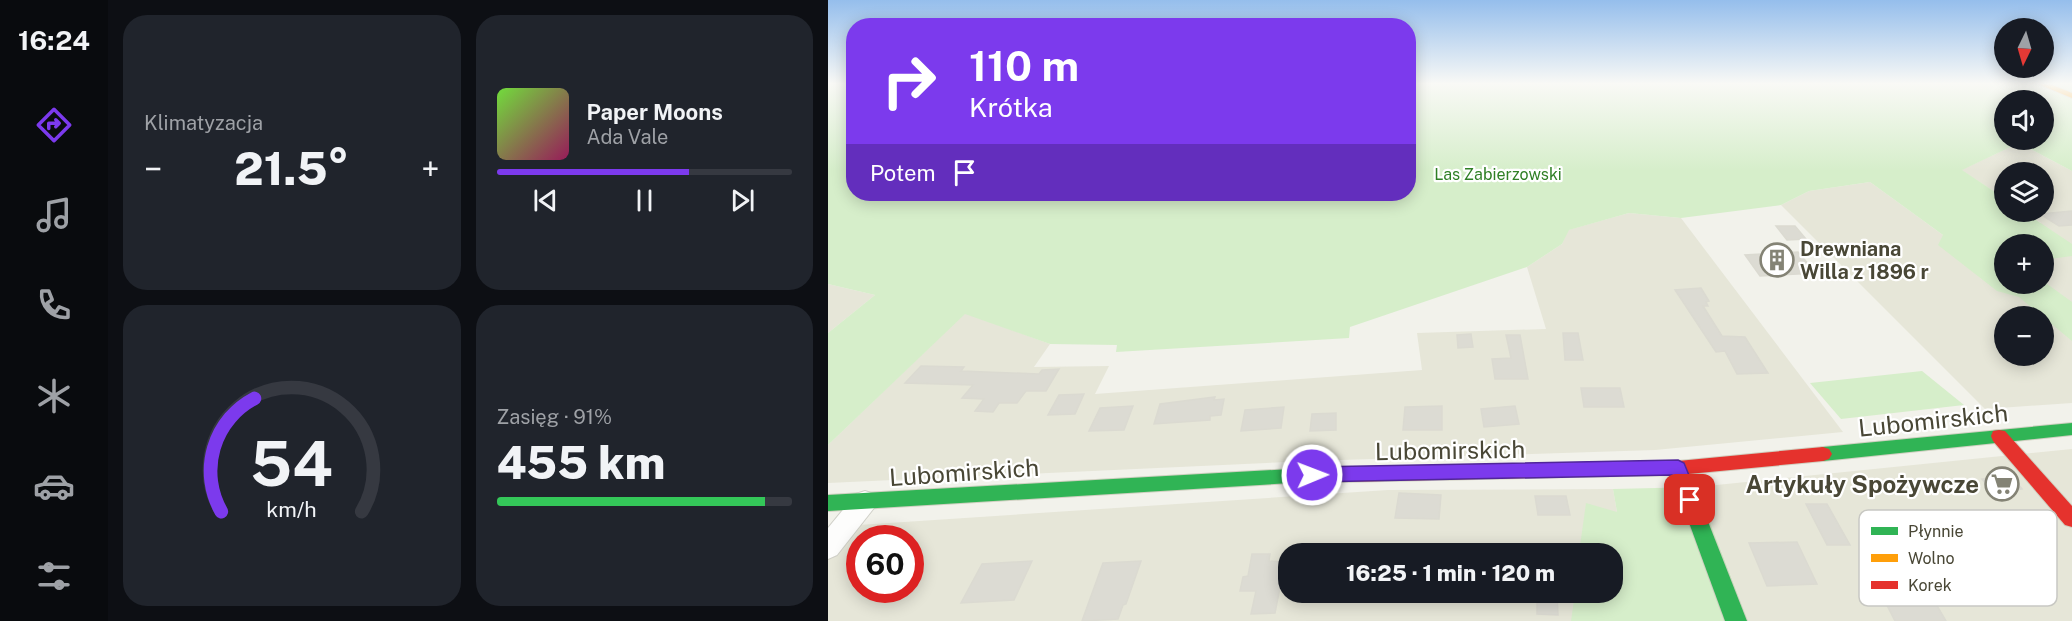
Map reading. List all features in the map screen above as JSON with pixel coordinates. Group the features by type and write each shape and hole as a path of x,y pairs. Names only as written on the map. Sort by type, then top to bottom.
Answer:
{"main road":[{"name":"Lubomirskich","path":"828,503 1312,475 1678,468 2072,429"},
{"path":"1999,436 2072,519"},
{"path":"1678,468 1736,621"}],"street":[{"path":"828,547 865,501"}],"shaded area":[{"path":"2004,150 2032,150 2072,171 2072,403 1985,409 1781,205 1809,191 1870,182 1943,235 2054,222 2054,162 1994,162 1994,191 1961,170"},
{"path":"1629,213 1681,218 1843,432 1655,450 1310,461 828,483 828,445 965,313 1050,344 1034,367 1109,366 1095,394 1422,370 1417,333 1546,329 1527,267 1562,244 1568,230"},
{"path":"828,284 875,295 828,333"},
{"path":"2072,449 2072,621 1748,621 1697,487"},
{"path":"1613,489 1622,543 1278,543 1278,603 1623,603 1623,546 1636,621 828,621 828,527 846,526 846,603 924,603 924,525 858,525 1388,490"}],"green space":[{"name":"Las Zabierzowski","path":"828,113 846,113 846,201 1416,201 1416,113 1994,113 1994,150 2004,150 1962,170 1994,191 1994,222 2039,222 2072,244 2072,256 2054,258 2054,234 1994,234 1994,289 1938,245 1943,235 1870,182 1809,191 1781,205 1681,218 1629,213 1569,230 1562,244 1527,267 1350,327 1349,338 1116,352 1117,345 1050,344 965,314 828,445 828,333 875,295 828,284"},
{"name":"Las Zabierzowski","path":"2054,113 2072,113 2072,171 2032,150 2054,150"},
{"name":"Las Zabierzowski","path":"2054,289 2072,302 2072,341 2054,326 2054,306 2030,306 2019,297 2008,294 2054,294"},
{"path":"1922,371 1964,405 1841,419 1810,383"},
{"path":"1697,487 1748,621 1571,621 1574,603 1623,603 1623,543 1580,543 1586,503 1617,512 1613,489"}],"building":[{"path":"2072,211 2072,225 2059,226 2053,222 2054,213"},
{"path":"1776,226 1795,226 1806,239 1787,240"},
{"name":"Drewniana Willa z 1896 r","path":"1798,252 1816,273 1760,276 1745,255"},
{"path":"1701,288 1709,301 1706,302 1708,306 1703,306 1722,336 1745,337 1768,373 1737,374 1725,351 1716,352 1675,290"},
{"path":"1563,333 1578,333 1583,360 1565,360"},
{"path":"1471,334 1473,347 1458,348 1457,335"},
{"path":"1506,335 1520,335 1528,379 1495,379 1492,359 1511,358"},
{"path":"921,366 964,367 961,371 1039,374 1042,370 1059,369 1046,391 1026,391 1017,403 999,403 993,412 975,411 984,399 962,398 973,385 905,383"},
{"path":"1581,388 1620,388 1624,407 1584,407"},
{"path":"1084,394 1075,414 1048,415 1059,395"},
{"path":"1215,397 1214,400 1224,399 1221,415 1210,416 1210,420 1154,424 1160,404"},
{"path":"1133,406 1124,430 1089,431 1100,408"},
{"path":"1442,406 1442,430 1403,430 1405,407"},
{"path":"1515,406 1519,424 1484,427 1481,409"},
{"path":"1284,407 1281,428 1241,431 1245,410"},
{"path":"1336,413 1336,430 1310,431 1312,414"},
{"name":"Artykuły Spożywcze","path":"2011,476 2022,489 1994,493 1982,479"},
{"path":"1399,493 1441,495 1439,519 1395,518"},
{"path":"1535,496 1566,496 1570,515 1538,515"},
{"path":"1806,504 1827,504 1850,545 1827,545"},
{"path":"1797,542 1817,584 1767,586 1749,543"},
{"path":"1252,554 1270,554 1269,561 1278,562 1278,598 1275,613 1251,614 1256,591 1240,591 1243,577 1248,576"},
{"path":"1032,561 1014,600 961,603 982,564"},
{"path":"1141,561 1126,604 1123,605 1118,619 1082,621 1103,563"},
{"path":"1537,603 1557,603 1558,615 1537,614"},
{"path":"1887,606 1937,606 1946,621 1895,621"}],"traffic: fast":[{"path":"1823,454 2072,429"},
{"path":"1678,468 1736,621"},
{"path":"828,503 1291,476"}],"traffic: slow":[{"path":"1291,476 1570,470"}],"traffic: jam":[{"path":"1999,436 2072,519"},
{"path":"1570,470 1678,468 1823,454"}],"place":[{"name":"Drewniana Willa z 1896 r","path":"1777,260"},
{"name":"Artykuły Spożywcze","path":"2002,484"}],"route":[{"path":"1312,475 1678,468 1690,500"}]}
